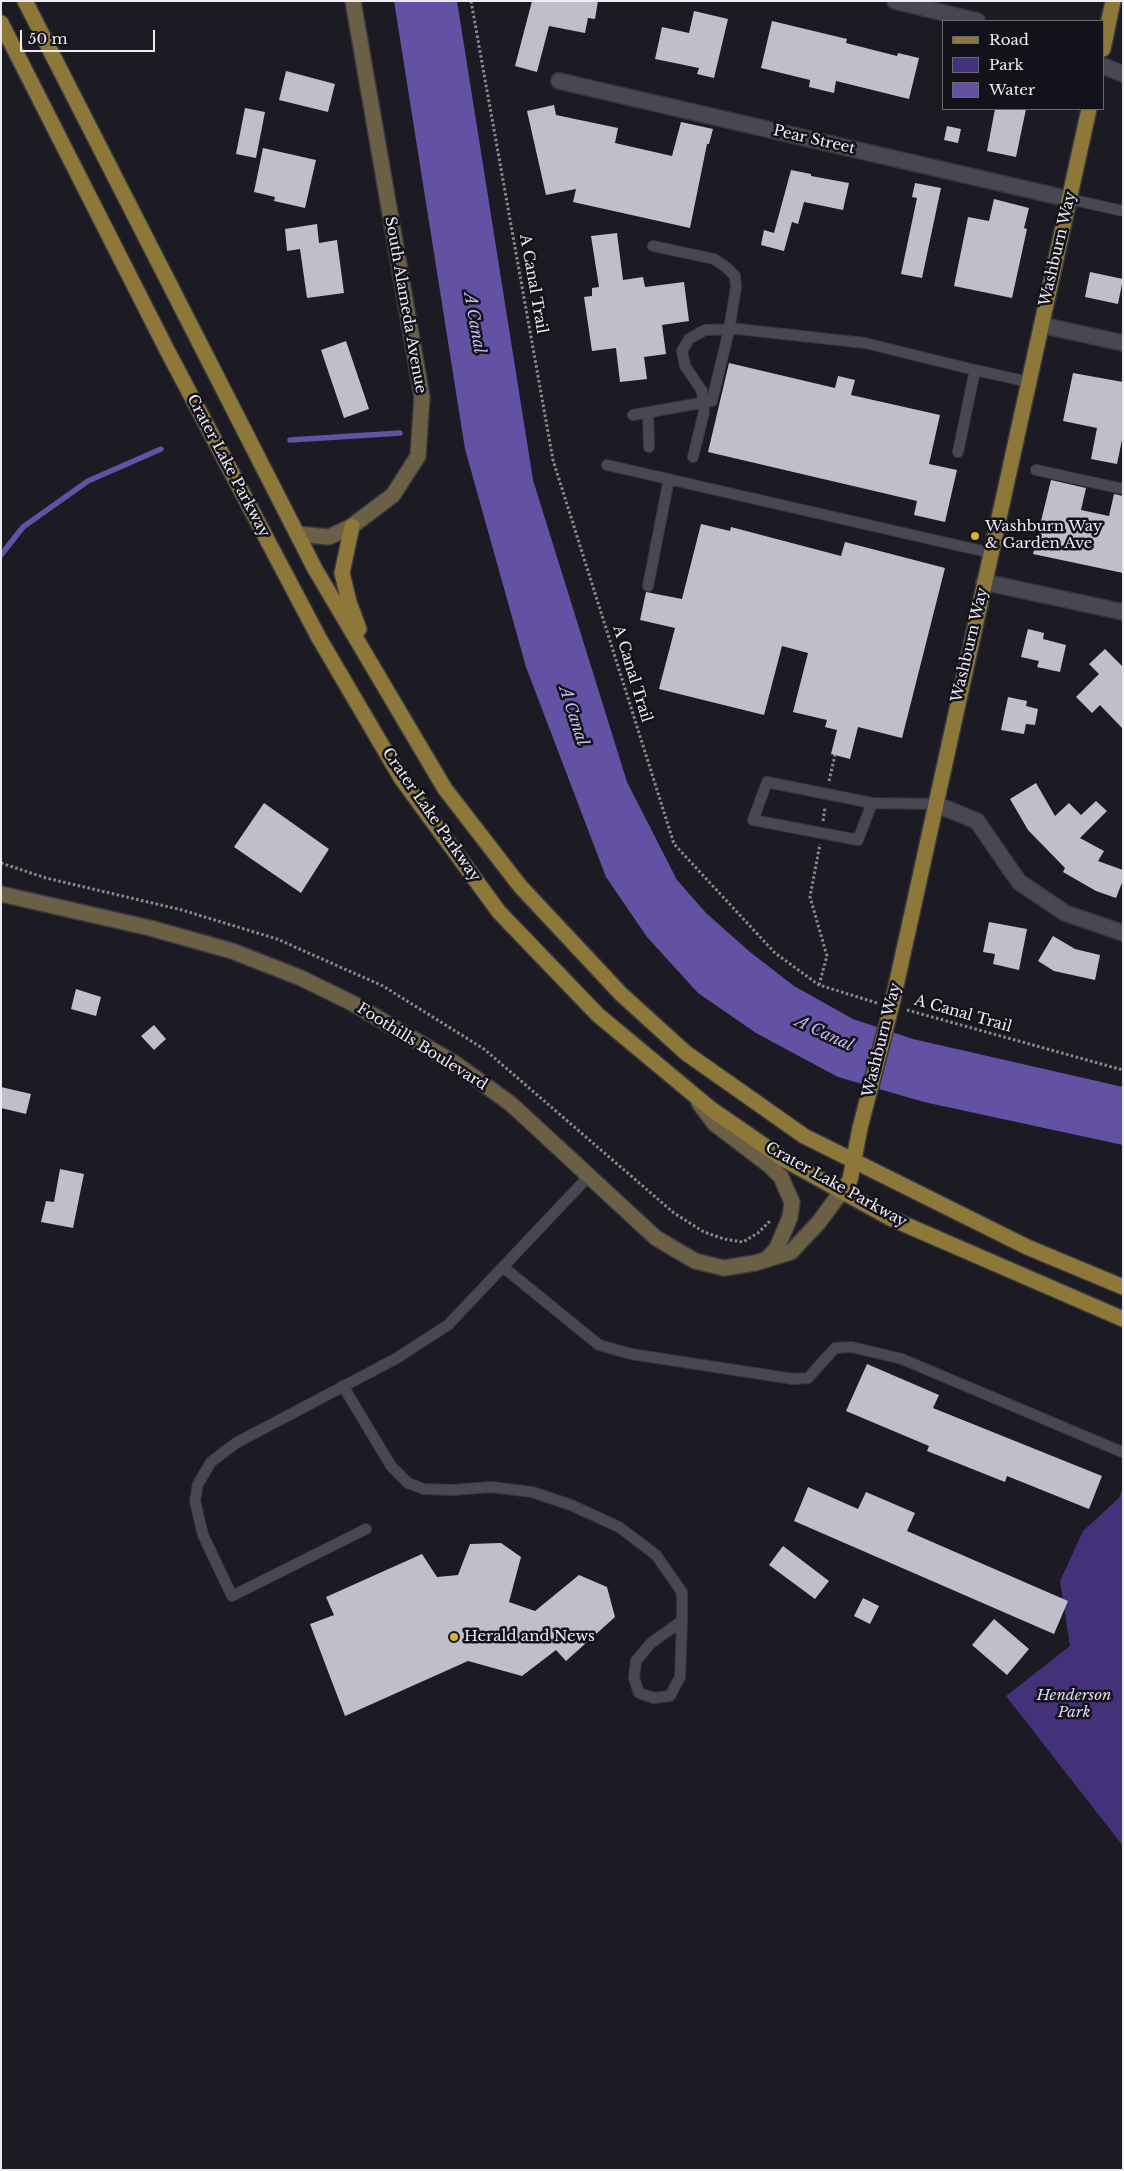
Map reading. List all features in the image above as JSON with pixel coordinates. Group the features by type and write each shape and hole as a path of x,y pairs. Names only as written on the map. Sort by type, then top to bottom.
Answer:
{"main road":[{"name":"Crater Lake Parkway","path":"25,1 315,569 445,789 520,886 620,994 686,1054 804,1136 1027,1247 1123,1287"},
{"name":"South Alameda Avenue","path":"297,534 329,537 352,526 393,495 418,456 422,397 353,1"},
{"path":"1104,44 1113,1"},
{"name":"Crater Lake Parkway","path":"1,23 168,352 319,638 401,778 500,912 598,1015 711,1109 785,1160 846,1186 890,1218 1123,1320"},
{"name":"Washburn Way","path":"846,1186 854,1161 860,1128 890,1007 1089,110"},
{"path":"352,526 342,573 349,602 373,665"},
{"name":"Foothills Boulevard","path":"1,894 150,928 232,951 301,978 352,1003 456,1064 511,1104 656,1238 695,1260 724,1268 791,1252 820,1222 846,1186"},
{"path":"690,1092 715,1124 769,1164 781,1177 788,1191 792,1202 790,1217 777,1248 767,1259"}],"street":[{"path":"895,1 973,20"},
{"path":"1104,66 1123,74"},
{"name":"Pear Street","path":"559,81 1069,200"},
{"path":"1041,325 1123,343"},
{"path":"984,582 1123,612"},
{"path":"935,804 977,821 1019,882 1065,913 1123,933"}],"lane":[{"path":"1069,200 1123,211"},
{"path":"633,415 712,401 736,287 735,276 714,259 653,246"},
{"path":"693,457 704,412 704,403 702,391 684,366 682,351 689,339 704,330 728,330 865,343 1029,382"},
{"path":"958,452 975,370"},
{"path":"648,413 649,447"},
{"path":"607,465 991,553"},
{"path":"1036,470 1123,488"},
{"path":"648,586 670,479"},
{"path":"872,803 858,840 753,820 767,782 872,803 935,804"},
{"path":"366,1529 232,1596 203,1535 195,1501 198,1484 211,1462 236,1443 397,1358 448,1325 589,1176"},
{"path":"503,1267 599,1345 631,1354 793,1380 808,1378 835,1348 852,1347 902,1360 1122,1452"},
{"path":"343,1386 391,1466 408,1483 424,1489 453,1490 491,1487 532,1492 571,1505 619,1527 656,1555 682,1592 682,1622 680,1677 670,1696 654,1698 639,1692 634,1678 636,1662 652,1643 682,1622"}],"path":[{"name":"A Canal Trail","path":"471,1 553,460 674,844 775,953 819,985 890,1007 1123,1070"},
{"path":"819,985 827,956 810,897 822,834 826,794 835,755"}],"green space":[{"name":"Henderson Park","path":"1123,1487 1123,1846 1006,1696 1070,1646 1060,1581 1083,1531 1119,1498"}],"water":[{"name":"A Canal","path":"394,1 457,1 533,480 627,782 677,880 706,913 750,952 794,986 853,1019 913,1039 1123,1087 1123,1145 924,1102 838,1077 756,1033 698,993 647,937 606,877 526,667 465,449"}],"building":[{"path":"532,1 598,1 595,19 588,18 585,33 549,26 537,72 515,66"},
{"path":"694,11 728,19 714,78 697,74 699,68 655,59 662,27 689,33"},
{"path":"772,21 847,39 846,43 897,56 898,53 919,58 909,99 836,81 834,93 809,87 810,80 761,68"},
{"path":"286,71 335,84 328,112 279,100"},
{"path":"554,105 556,115 618,128 615,143 672,156 681,122 713,129 709,144 707,144 690,228 573,202 576,189 546,195 527,111"},
{"path":"245,108 265,112 256,158 236,154"},
{"path":"995,110 1026,110 1016,157 987,151"},
{"path":"947,126 961,129 958,143 944,140"},
{"path":"263,148 316,160 305,208 274,201 275,197 254,192"},
{"path":"791,170 849,183 843,210 804,202 798,224 792,222 784,251 761,245 764,230 774,233"},
{"path":"915,183 941,188 922,278 901,274 917,198 912,197"},
{"path":"994,199 1029,208 1024,228 1027,229 1012,298 954,286 968,217 989,221"},
{"path":"317,224 319,243 337,240 344,293 307,298 300,249 287,251 285,229"},
{"path":"617,233 623,280 643,277 645,287 684,282 689,321 662,325 666,354 644,357 647,379 620,382 616,348 592,351 584,297 592,296 592,288 599,287 591,236"},
{"path":"1090,272 1123,279 1118,304 1085,297"},
{"path":"346,341 369,409 344,418 321,350"},
{"path":"729,363 835,388 838,376 855,380 851,395 940,415 929,464 957,470 945,522 914,515 917,501 708,452"},
{"path":"1073,373 1123,382 1123,435 1117,464 1091,459 1097,428 1063,421"},
{"path":"1051,480 1086,488 1081,510 1109,516 1114,494 1123,496 1123,573 1033,554"},
{"path":"701,524 730,531 731,527 841,556 845,542 945,568 902,738 858,727 850,759 831,754 837,730 825,727 827,720 793,712 808,653 782,646 764,715 659,689 675,628 640,620 646,592 682,599"},
{"path":"1028,629 1044,633 1043,639 1066,645 1060,672 1037,667 1039,661 1021,657"},
{"path":"1105,649 1123,667 1123,729 1100,705 1092,713 1076,697 1099,674 1089,664"},
{"path":"1008,697 1027,701 1026,706 1038,709 1035,725 1026,724 1024,734 1001,730"},
{"path":"1036,783 1055,816 1069,803 1081,815 1096,801 1107,811 1080,838 1104,851 1098,861 1123,870 1123,880 1116,898 1096,891 1063,872 1065,868 1028,830 1010,799"},
{"path":"264,803 329,849 301,893 234,847"},
{"path":"989,922 1027,929 1019,970 993,964 995,954 983,952"},
{"path":"1053,936 1075,949 1100,955 1095,980 1054,971 1038,961"},
{"path":"76,989 101,997 96,1016 71,1009"},
{"path":"154,1025 166,1039 154,1050 141,1036"},
{"path":"1,1087 31,1094 26,1114 1,1108"},
{"path":"60,1169 84,1174 73,1228 41,1222 46,1201 54,1202"},
{"path":"867,1364 939,1395 933,1408 1102,1476 1089,1509 1007,1476 1005,1482 927,1451 929,1446 846,1411"},
{"path":"808,1487 858,1509 866,1492 915,1513 907,1531 1068,1601 1054,1634 794,1521"},
{"name":"Herald and News","path":"501,1543 521,1557 509,1602 535,1611 579,1575 607,1587 615,1617 566,1661 556,1650 522,1676 468,1661 345,1716 310,1624 334,1615 326,1597 422,1554 437,1577 458,1575 470,1544"},
{"path":"783,1546 829,1581 815,1599 769,1565"},
{"path":"863,1598 879,1606 870,1624 854,1616"},
{"path":"994,1619 1029,1649 1007,1675 972,1645"}],"waterway":[{"path":"290,440 400,433"},
{"path":"1,555 23,527 88,481 161,449"}],"place":[{"name":"Washburn Way & Garden Ave","path":"975,536"},
{"name":"Herald and News","path":"454,1637"}]}
